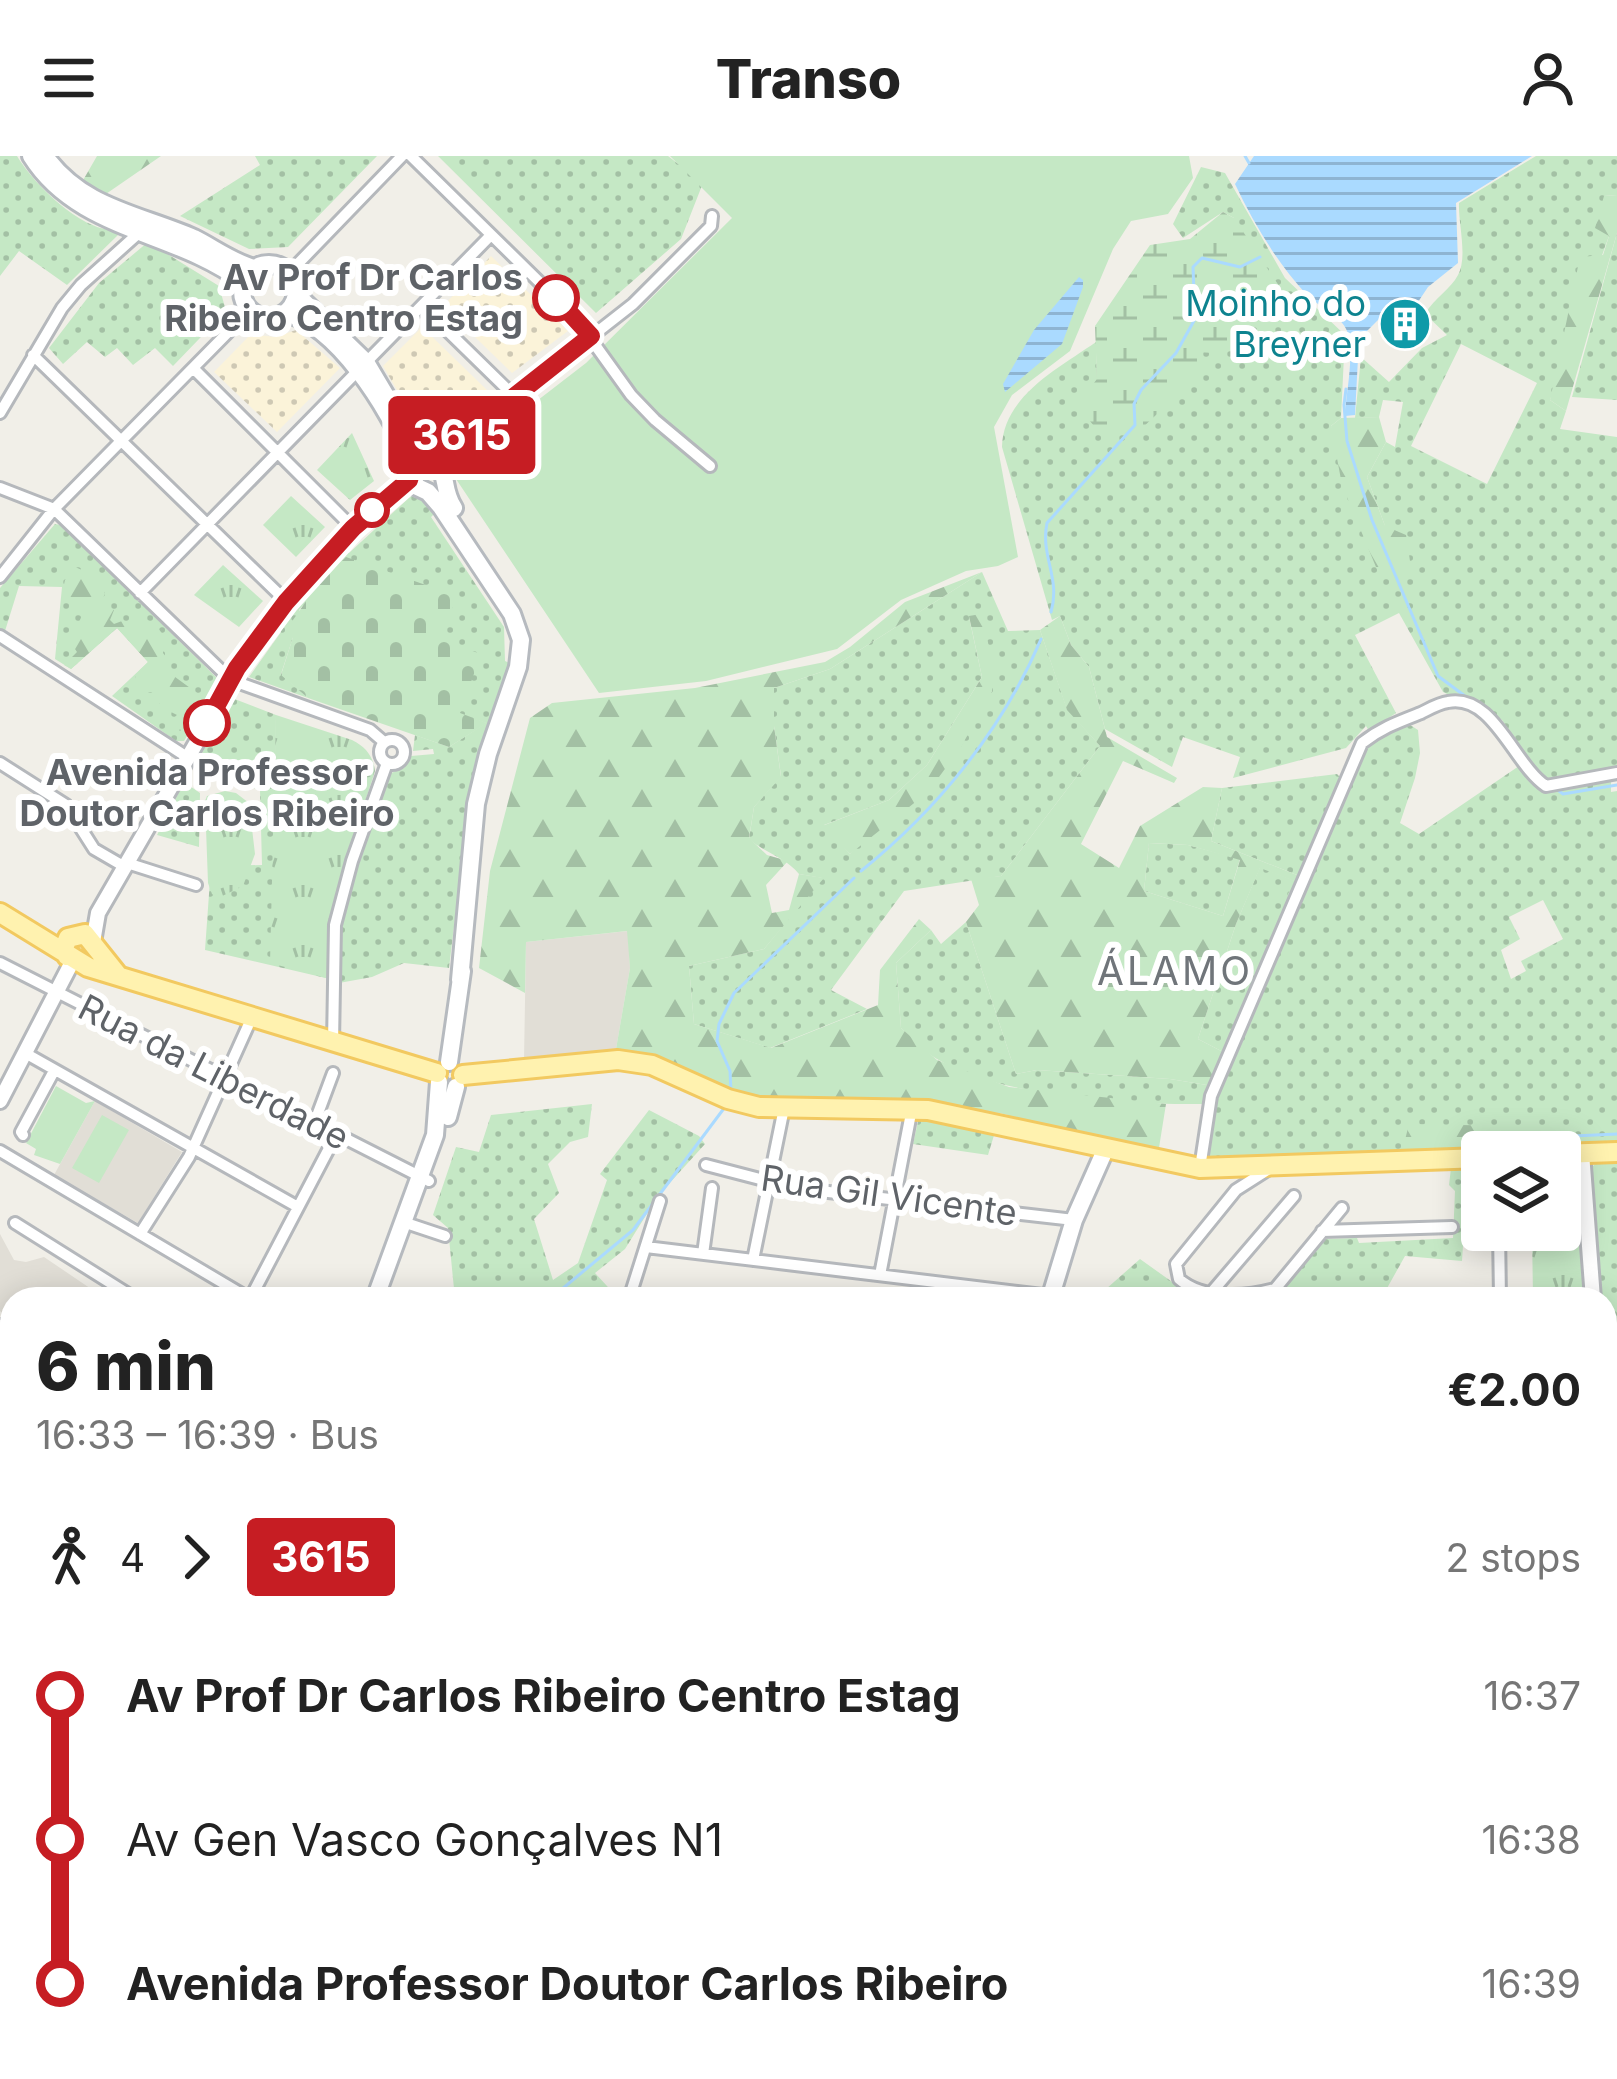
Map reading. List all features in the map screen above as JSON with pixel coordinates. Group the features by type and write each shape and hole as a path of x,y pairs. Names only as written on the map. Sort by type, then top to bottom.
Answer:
{"main road":[{"path":"31,156 66,198 101,218 248,275 276,265 289,273 296,294 362,367 420,465 416,490 435,487"},
{"path":"45,156 85,196 138,231"},
{"path":"248,275 242,298 249,311 271,319 285,314 296,294"},
{"path":"285,314 314,327 362,367"},
{"path":"420,465 443,468 435,487"},
{"path":"387,1287 424,1178 449,1076 481,828 528,670 532,640 524,615 435,487"},
{"path":"0,901 87,959 93,944"},
{"path":"0,913 127,978 449,1076 618,1060 652,1065 743,1104 912,1108 1200,1168 1461,1159"},
{"path":"93,944 108,966 127,978"},
{"path":"1054,1287 1073,1220 1106,1148"},
{"path":"1582,1153 1617,1152"}],"street":[{"path":"289,273 402,156"},
{"path":"412,156 591,336 631,394 690,453 710,466"},
{"path":"0,1101 56,992 72,949 98,913 231,680 286,602 353,528 420,465 591,336 670,268 710,226 712,216"},
{"path":"0,413 81,285 138,231"},
{"path":"140,593 491,235"},
{"path":"422,306 513,395"},
{"path":"0,577 54,509 249,311"},
{"path":"33,355 286,602"},
{"path":"193,368 353,528"},
{"path":"0,488 54,509 231,680 370,730 384,742 396,741 404,750 399,761 387,763"},
{"path":"0,636 187,757"},
{"path":"1200,1168 1211,1096 1362,743 1382,726 1451,700 1475,707 1494,722 1533,777 1546,785 1617,773"},
{"path":"384,742 380,755 387,763"},
{"path":"0,763 66,805 94,849 126,865 196,885"},
{"path":"335,1044 335,925 387,763"},
{"path":"93,944 98,913"},
{"name":"Rua da Liberdade","path":"0,963 424,1178"},
{"path":"140,1234 193,1149 252,1017"},
{"path":"25,1053 298,1207"},
{"path":"23,1135 54,1071"},
{"path":"314,1124 333,1072"},
{"path":"753,1260 784,1108"},
{"path":"880,1275 912,1108"},
{"path":"256,1287 336,1135"},
{"path":"0,1151 230,1287"},
{"path":"1582,1153 1592,1287"},
{"name":"Rua Gil Vicente","path":"706,1165 767,1185 1073,1220"},
{"path":"1190,1287 1179,1279 1176,1264 1236,1190 1277,1166"},
{"path":"1236,1190 1246,1167"},
{"path":"703,1254 712,1188"},
{"path":"1216,1287 1294,1196"},
{"path":"1581,1199 1586,1199"},
{"path":"633,1287 660,1201"},
{"path":"1276,1287 1342,1208"},
{"path":"15,1222 117,1287"},
{"path":"408,1224 445,1236"},
{"path":"1322,1232 1452,1227"},
{"path":"646,1247 971,1287"},
{"path":"1499,1251 1500,1287"}],"shaded area":[{"path":"628,931 630,968 616,1049 524,1061 526,942"},
{"path":"95,1101 182,1152 138,1223 54,1175"},
{"path":"0,1234 14,1260 44,1257 88,1287 0,1287"}],"green space":[{"path":"0,156 17,156 59,204 118,235 67,285 19,251 0,276"},
{"path":"97,156 161,156 103,196 82,182"},
{"path":"255,156 377,156 288,247 249,249 180,216 260,165"},
{"path":"438,156 668,156 703,183 681,239 596,313"},
{"path":"670,156 1189,156 1193,178 1168,214 1131,221 1113,249 1070,351 1012,395 994,427 1018,557 966,571 901,600 837,649 706,681 599,693 456,479 455,469 586,363 732,218"},
{"path":"1536,156 1617,156 1617,195 1604,196 1609,236 1550,400 1566,411 1560,429 1617,437 1617,766 1559,780 1542,779 1502,720 1443,692 1399,613 1355,635 1396,713 1369,731 1366,726 1346,748 1233,778 1240,757 1183,737 1172,767 1105,729 1089,667 1071,645 1060,616 1052,620 1002,447 1005,429 1022,398 1096,342 1097,379 1195,352 1232,309 1234,218 1223,212 1183,238 1173,224 1201,167 1225,173 1285,278 1345,335 1341,418 1331,426 1385,526 1367,477 1386,442 1395,447 1403,402 1383,400 1379,417 1355,418 1361,357 1389,382 1422,348 1447,335 1425,314 1461,268 1459,203","holes":["1461,344 1537,383 1487,484 1411,446"]},
{"path":"1617,195 1617,233 1566,411 1550,400 1580,257 1603,255 1609,236 1595,228 1604,196"},
{"path":"1223,212 1234,218 1287,298 1285,307 1251,315 1233,310 1242,333 1215,353 1195,352 1202,372 1141,429 1098,431 1077,405 1097,379 1095,326 1150,245 1190,239"},
{"path":"1617,233 1617,400 1572,397"},
{"path":"148,242 219,286 226,311 173,366 155,348 133,365 117,348 105,357 87,342 63,364 49,348 99,283"},
{"path":"1379,417 1386,442 1367,477 1385,526 1406,535 1412,574 1381,579 1342,485 1331,426 1341,418"},
{"path":"352,433 374,481 350,500 317,470"},
{"path":"291,496 325,527 296,557 263,525"},
{"path":"411,496 429,503 436,512 431,517 504,627 505,661 512,664 469,802 449,968 404,963 372,977 339,983 339,916 386,775 404,768 411,756 434,754 433,749 413,751 415,735 449,747 486,723 460,714 441,641 318,589 299,610 281,674 308,698 249,677 287,617 346,551"},
{"path":"55,524 218,679 218,687 184,741 176,741 112,696 148,662 117,628 71,669 55,659 62,587 19,586 5,631 0,628 0,588"},
{"path":"346,557 457,596 441,640 481,654 460,713 487,723 449,747 308,698 281,675 293,637 286,630 316,587"},
{"path":"223,565 263,601 239,627 194,595"},
{"path":"75,567 101,578 105,594 101,602 114,610 110,620 114,624 122,621 129,627 141,627 146,620 165,637 163,653 171,674 197,693 191,709 195,720 187,731 171,730 170,722 177,715 161,707 154,692 137,693 133,688 136,674 148,662 117,628 71,669 64,665 77,652 69,630 82,615 62,593"},
{"path":"982,572 1008,631 1040,630 1067,709 1100,746 1001,876 904,891 831,990 867,1009 770,1048 694,1024 689,966 764,949 822,878 799,874 749,839 754,807 781,776 774,688 830,669","holes":["969,617 992,691 850,854 824,825 889,800 927,765 982,677"]},
{"path":"982,572 830,669 774,688 781,777 754,807 749,838 767,855 788,861 766,885 772,913 789,910 799,874 824,878 764,949 689,966 694,1024 771,1048 878,1005 880,970 919,919 931,930 896,963 901,1028 937,1060 1009,1087 1166,1104 1158,1154 1012,1121 999,1113 737,1095 656,1058 616,1049 630,968 627,931 526,942 525,993 479,968 490,871 530,718 552,703 695,688 825,662 905,602"},
{"path":"981,614 995,671 992,691 961,747 928,792 850,854 822,826 889,800 927,765 982,677 969,616"},
{"path":"1060,616 1071,645 1089,667 1107,737 1177,778 1174,783 1123,761 1081,844 1119,868 1140,826 1203,787 1222,788 1211,841 1302,877 1278,938 1269,935 1294,881 1260,868 1236,924 1198,1039 1227,1054 1213,1086 1037,1070 1016,1074 966,922 979,905 971,879 1001,876 1100,746 1067,710 1040,630","holes":["1149,843 1188,845 1240,860 1223,916 1144,891"]},
{"path":"232,698 276,715 275,863 346,863 329,926 330,979 205,950 211,866 262,865 260,790 230,781 219,763 200,757"},
{"path":"276,715 352,740 368,752 374,766 337,899 330,979 270,963"},
{"path":"1407,723 1418,730 1420,753 1400,823 1419,834 1519,766 1541,790 1611,780 1611,792 1617,791 1617,1143 1581,1145 1581,1131 1510,1131 1510,1126 1461,1131 1461,1138 1402,1152 1209,1159 1217,1097 1367,743","holes":["1543,900 1563,939 1521,961 1526,971 1511,979 1501,950 1520,939 1509,917"]},
{"path":"1337,774 1342,779 1302,877 1211,841 1222,788"},
{"path":"184,782 200,793 199,847 157,835"},
{"path":"225,791 249,803 255,854 243,886 218,898 208,883 205,801"},
{"path":"1149,843 1188,845 1240,859 1223,916 1144,891"},
{"path":"1260,867 1295,881 1270,934 1278,938 1227,1054 1198,1039"},
{"path":"966,922 1016,1074 1037,1070 1213,1086 1206,1104 1142,1103 1030,1090 963,1072 927,1053 901,1028 896,963 931,930 941,944"},
{"path":"56,1086 86,1103 95,1101 60,1164 34,1155 36,1149 26,1143"},
{"path":"592,1104 588,1137 570,1142 548,1164 559,1193 534,1219 553,1280 578,1263 607,1180 600,1174 649,1110 699,1136 705,1144 658,1196 625,1249 595,1273 608,1287 454,1287 448,1228 433,1215 456,1147 479,1152 491,1115"},
{"path":"102,1115 129,1130 99,1183 72,1168"},
{"path":"919,1117 995,1132 988,1155 913,1144"},
{"path":"1409,1124 1511,1126 1511,1131 1461,1131 1461,1150 1402,1152"},
{"path":"1617,1158 1617,1287 1598,1287 1589,1170 1600,1159"},
{"path":"1451,1168 1461,1169 1462,1261 1405,1256 1388,1287 1283,1287 1324,1239 1357,1238 1359,1243 1453,1238 1455,1191 1449,1185"},
{"path":"1532,1251 1581,1251 1583,1287 1533,1287"},
{"path":"1140,1259 1179,1287 1108,1287"}],"sand":[{"path":"491,256 568,331 512,373 443,306"},
{"path":"422,327 488,391 426,440 383,366"},
{"path":"296,330 340,368 277,432 214,372 251,334 275,337"}],"water":[{"path":"1254,156 1532,156 1456,203 1458,263 1428,287 1414,308 1400,298 1359,339 1355,415 1345,416 1350,362 1347,331 1295,281 1250,213 1235,184"},
{"path":"1079,277 1083,287 1062,344 1005,392 1003,384 1034,330"}],"waterway":[{"path":"1245,156 1249,163"},
{"path":"1051,612 1054,588 1047,523 1135,425 1134,404 1141,390 1176,353 1195,319 1193,267 1202,258 1240,267 1260,257"},
{"path":"1346,389 1347,441 1372,520 1438,676 1469,699"},
{"path":"861,871 916,822 965,766 1008,705 1041,639"},
{"path":"1559,791 1617,785"},
{"path":"731,1092 730,1071 717,1041 719,1024 734,993 854,878"},
{"path":"564,1287 633,1230 725,1107"},
{"path":"1581,1136 1617,1134"}],"bus line":[{"name":"3615","path":"207,723 237,668 286,602 353,528 409,480 414,462 435,459 591,336 556,298"}],"place":[{"name":"Av Prof Dr Carlos Ribeiro Centro Estag","path":"556,298"},
{"name":"Moinho do Breyner","path":"1405,324"},
{"name":"Avenida Professor Doutor Carlos Ribeiro","path":"207,723"}],"district":[{"name":"ÁLAMO","path":"1175,970"}]}
